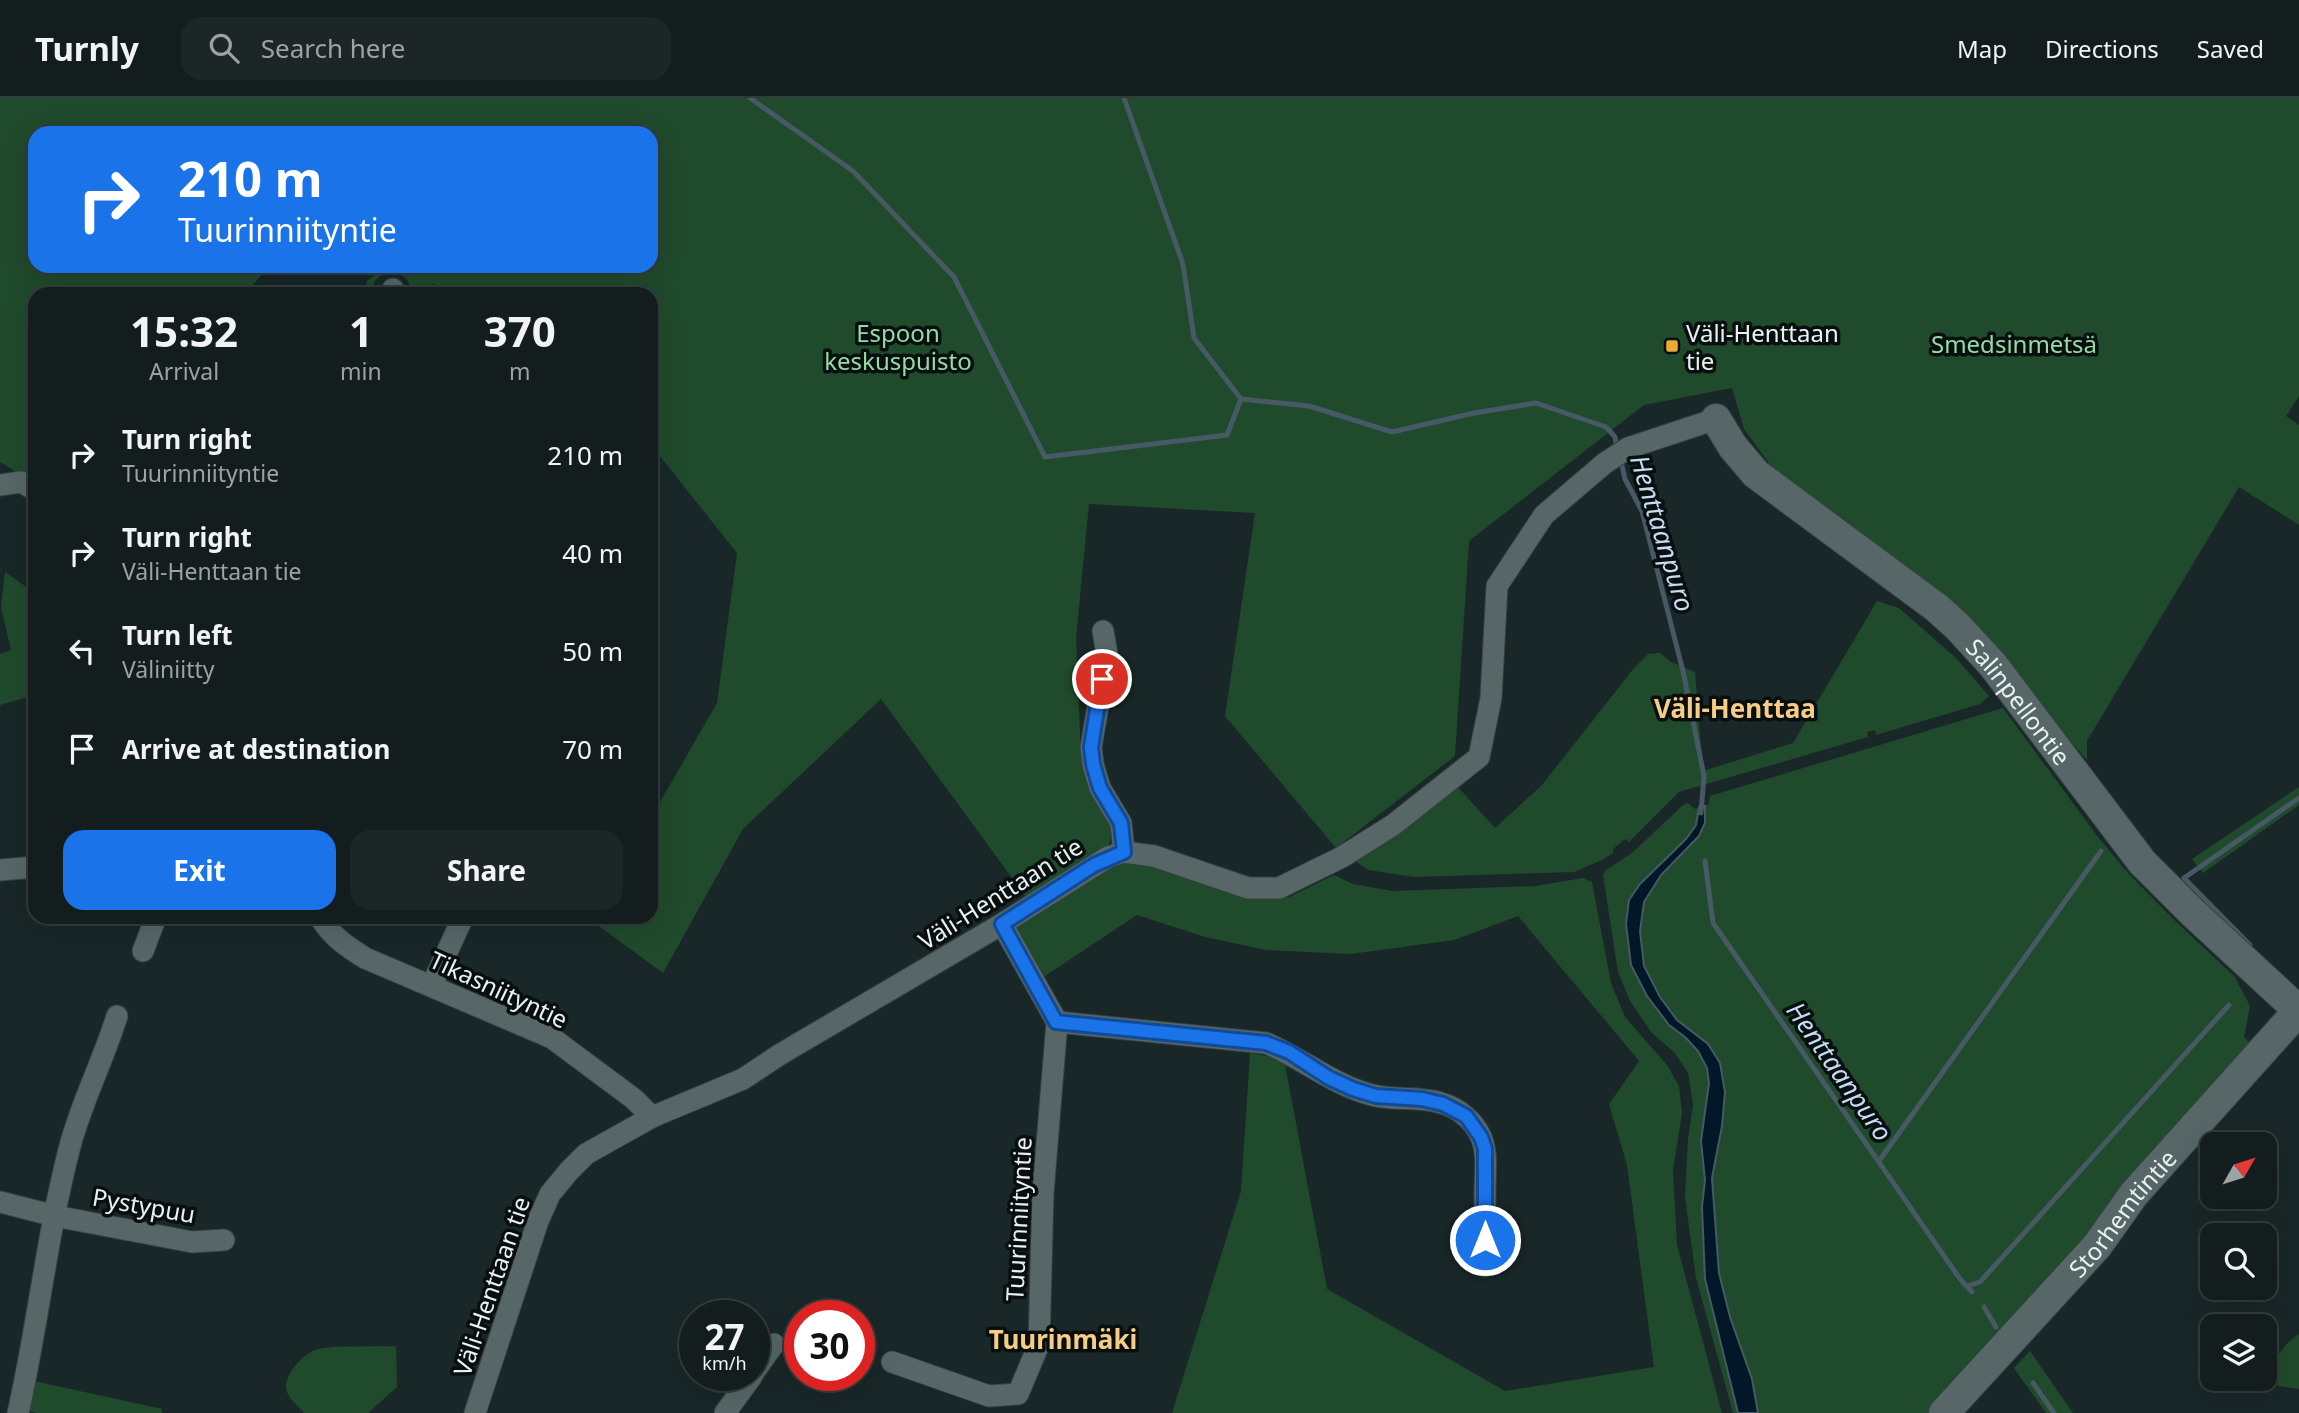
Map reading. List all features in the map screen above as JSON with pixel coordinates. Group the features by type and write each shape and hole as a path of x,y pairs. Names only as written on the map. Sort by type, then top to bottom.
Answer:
{"street":[{"path":"1103,631 1107,654 1091,747 1100,788 1121,823 1124,852 1153,856 1248,888 1279,888 1342,857 1393,825 1450,783 1479,757 1492,698 1497,586 1544,515 1605,463 1628,448 1717,419"},
{"name":"Salinpellontie","path":"1717,419 1733,447 1756,474 1937,608 1978,647 2142,862 2299,1010"},
{"path":"0,485 21,482 28,486"},
{"name":"Väli-Henttaan tie","path":"475,1413 538,1221 551,1194 586,1154 652,1117 743,1079 779,1055 1002,924 1094,865 1124,852"},
{"path":"0,870 28,868"},
{"path":"143,951 153,924"},
{"name":"Tikasniityntie","path":"324,924 340,942 365,958 552,1038 634,1099 652,1117"},
{"path":"432,985 460,924"},
{"path":"1002,924 1056,1022 1266,1043 1289,1052 1329,1078 1353,1089 1376,1096 1434,1101 1457,1110 1474,1125 1485,1149 1485,1266"},
{"name":"Storhemtintie","path":"1944,1413 2098,1245 2134,1194 2299,1010"},
{"path":"18,1413 32,1354 70,1145 93,1076 107,1049 117,1017"},
{"name":"Tuurinniityntie","path":"892,1362 989,1396 1018,1394 1039,1344 1043,1193 1056,1022"},
{"name":"Pystypuu","path":"0,1202 55,1216 192,1242 224,1240"},
{"path":"770,1350 774,1344"},
{"path":"725,1413 741,1391"}],"green space":[{"name":"Espoon keskuspuisto","path":"0,98 2299,98 2299,396 2286,416 2299,425 2299,525 2239,487 2087,741 2087,760 2007,668 1843,518 1781,480 1744,429 1732,388 1644,405 1469,541 1455,756 1336,848 1225,716 1255,513 1089,504 1076,638 1081,757 1090,789 1114,833 1107,848 1026,897 881,699 743,829 663,973 596,924 658,924 658,806 717,703 737,553 658,454 658,287 438,287 434,283 430,287 411,287 405,278 391,273 658,273 658,126 28,126 28,273 264,273 250,287 28,287 28,479 0,462"},
{"name":"Espoon keskuspuisto","path":"377,273 391,273 378,278 373,287 366,287 367,281"},
{"path":"5,572 28,588 28,697 0,705 0,654 11,650 1,607"},
{"path":"1877,601 1899,608 1957,659 1989,696 1980,704 1876,735 1875,730 1867,732 1868,737 1679,792 1629,842 1625,839 1604,859 1574,872 1414,877 1368,870 1353,859 1456,785 1495,828 1542,785 1648,654 1660,653 1671,662 1695,672 1703,771 1793,743"},
{"path":"2003,708 2098,837 2128,873 2235,977 2250,1006 2244,1037 2249,1042 2239,1062 2074,1255 1930,1413 1733,1413 1696,1278 1685,1197 1693,1105 1688,1073 1675,1053 1651,1032 1630,1001 1618,972 1603,875 1606,870 1632,853 1683,805 1688,803 1695,809 1709,804 1710,796"},
{"path":"2299,787 2299,805 2203,873 2192,859"},
{"path":"1131,859 1169,867 1243,898 1289,897 1334,875 1353,884 1393,891 1535,886 1583,878 1592,882 1611,983 1625,1017 1667,1065 1679,1086 1682,1113 1673,1170 1677,1245 1722,1413 1172,1413 1241,1191 1250,1053 1284,1059 1327,1289 1505,1391 1654,1367 1627,1165 1609,1104 1639,1061 1518,916 1454,940 1351,954 1266,950 1205,937 1137,915 1042,978 1016,928 1102,868"},
{"path":"2299,1334 2299,1389 2277,1384 2277,1357"},
{"path":"396,1346 397,1387 368,1413 304,1413 288,1394 287,1381 292,1370 315,1350"},
{"path":"2030,1351 2073,1413 2046,1413 2014,1368"},
{"path":"34,1381 162,1409 162,1413 28,1411"}],"water":[{"path":"1705,806 1705,823 1699,836 1661,875 1644,902 1640,931 1644,966 1660,997 1677,1020 1708,1044 1720,1063 1725,1092 1722,1126 1712,1178 1719,1273 1730,1317 1752,1379 1758,1413 1738,1413 1705,1279 1702,1207 1705,1180 1701,1141 1709,1083 1707,1068 1698,1051 1669,1025 1647,996 1631,965 1626,924 1629,900 1640,884 1686,839 1696,825 1699,807"}],"waterway":[{"path":"750,98 853,171 954,277 1045,457 1227,435 1241,399"},
{"name":"Henttaanpuro","path":"1124,98 1183,264 1194,338 1241,399 1309,406 1392,432 1474,413 1536,403 1606,427 1615,437 1617,448"},
{"name":"Henttaanpuro","path":"1621,461 1625,479 1642,511 1683,671 1704,776 1701,813"},
{"path":"2250,945 2184,878 2299,798"},
{"path":"1879,1161 2101,851"},
{"name":"Henttaanpuro","path":"1705,861 1713,923 1960,1279 1972,1292"},
{"path":"1968,1286 1980,1282 2229,1005"},
{"name":"Henttaanpuro","path":"1984,1307 1996,1327"},
{"name":"Henttaanpuro","path":"2033,1383 2054,1413"}],"place":[{"name":"Väli-Henttaan tie","path":"1672,346"}],"district":[{"name":"Väli-Henttaa","path":"1735,708"},
{"name":"Tuurinmäki","path":"1063,1339"}],"route":[{"path":"1102,679 1091,747 1093,764 1100,788 1121,823 1124,852 1094,865 1002,924 1056,1022 1266,1043 1289,1052 1329,1078 1353,1089 1376,1096 1434,1101 1457,1110 1474,1125 1485,1149 1485,1240"}],"park label":[{"name":"Smedsinmetsä","path":"2014,343"}]}
